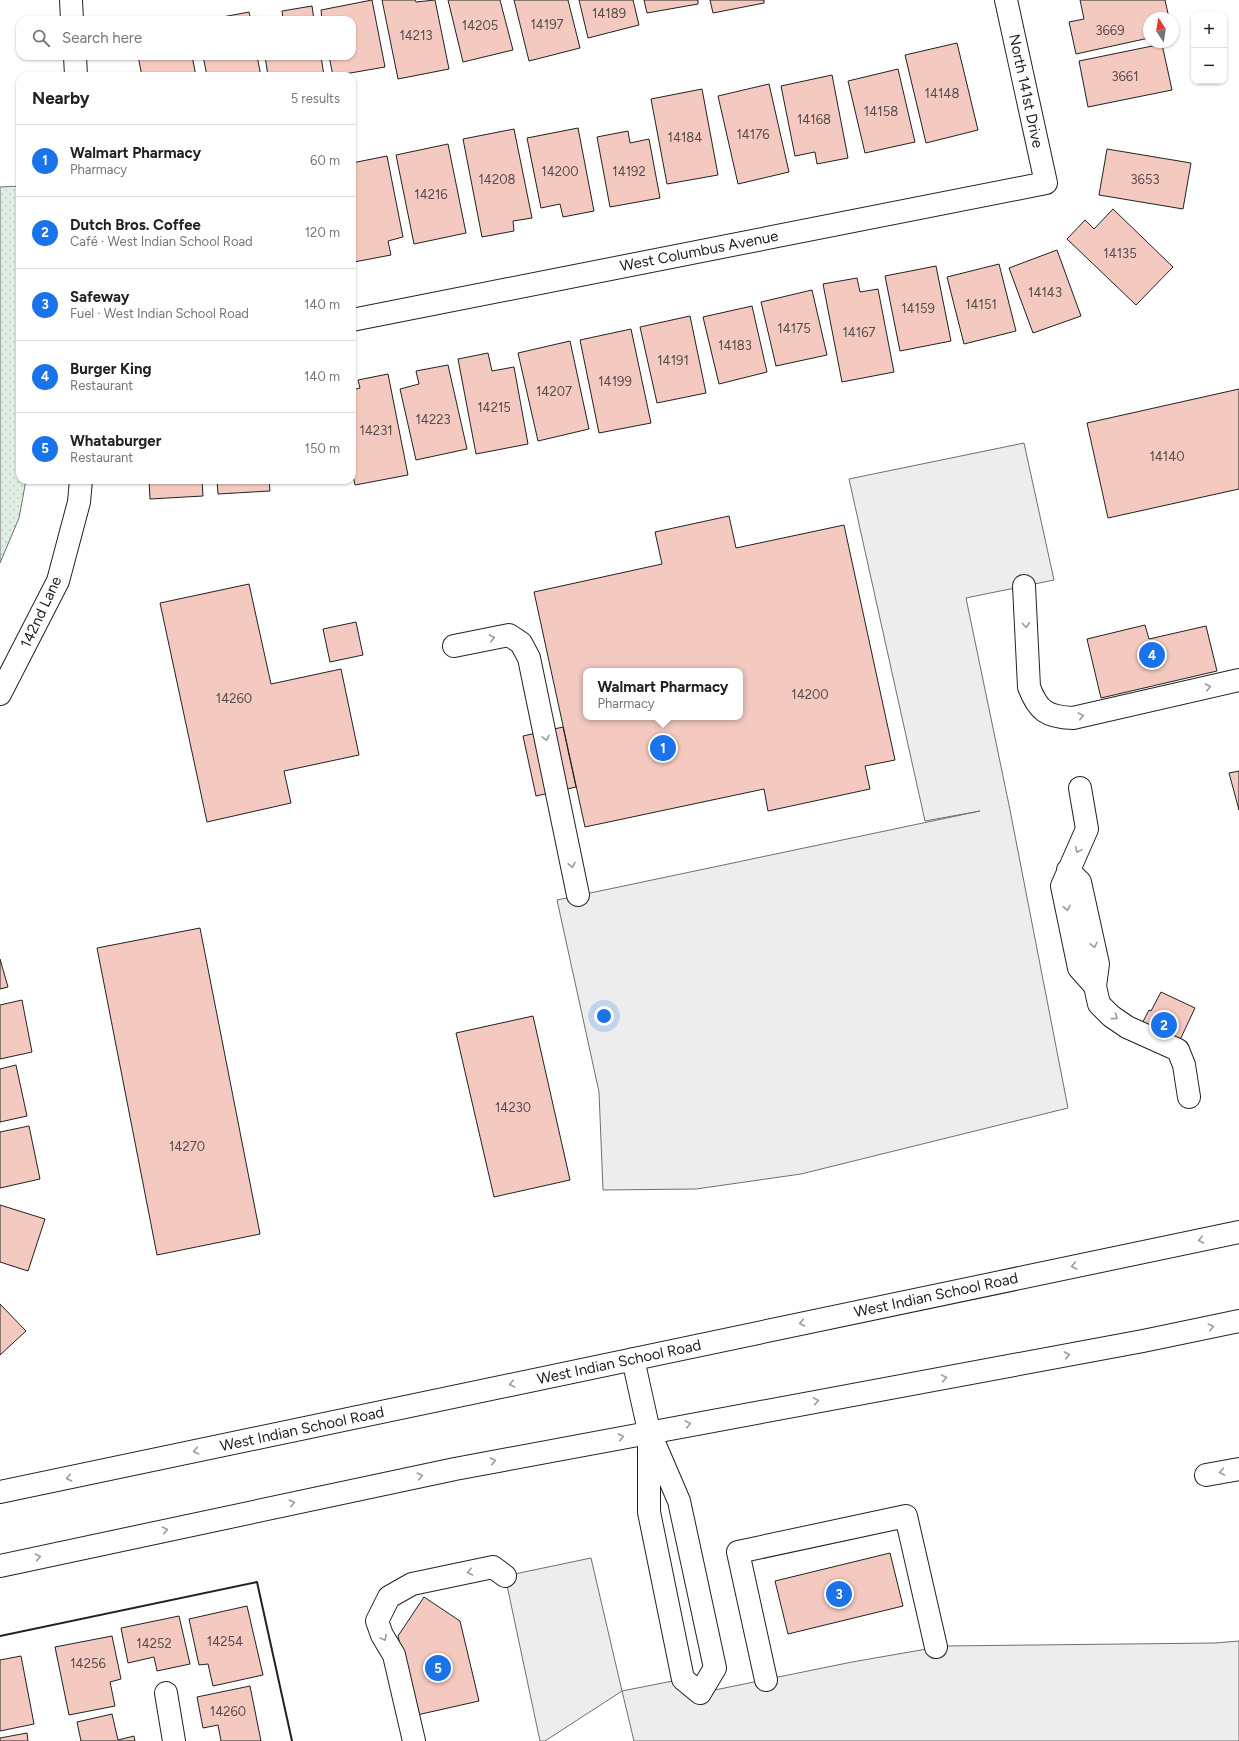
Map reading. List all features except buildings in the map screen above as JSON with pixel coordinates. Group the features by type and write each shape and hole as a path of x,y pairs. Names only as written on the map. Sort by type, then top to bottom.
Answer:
{"main road":[{"path":"71,0 72,16"},
{"name":"North 141st Drive","path":"1006,0 1046,183"},
{"path":"75,60 76,72"},
{"name":"West Columbus Avenue","path":"356,319 1046,183"},
{"name":"142nd Lane","path":"0,694 58,581 79,502 81,484"},
{"path":"1024,586 1029,686 1035,702 1044,712 1059,717 1073,718 1239,680"},
{"path":"454,646 509,635 521,643 529,658 578,895"},
{"path":"1080,788 1087,830 1068,870 1080,882 1098,964 1095,986 1099,1004 1111,1016 1127,1026 1178,1050 1184,1065 1189,1097"},
{"name":"West Indian School Road","path":"0,1492 1239,1232"},
{"path":"0,1566 455,1469 1143,1341 1239,1321"},
{"path":"633,1359 649,1432 679,1501 715,1668 700,1693 684,1679 649,1512 649,1432"},
{"path":"1206,1475 1239,1469"},
{"path":"766,1680 738,1552 906,1516 936,1647"},
{"path":"414,1741 394,1655 382,1635 378,1621 389,1597 412,1584 493,1567 505,1576"},
{"path":"166,1692 174,1741"}],"green space":[{"path":"16,186 16,484 25,484 19,518 0,563 0,187"}],"shaded area":[{"path":"1024,443 1054,580 966,598 1009,805 1068,1108 801,1174 696,1189 603,1190 599,1092 557,900 980,811 925,821 849,479"},
{"path":"591,1558 622,1691 545,1741 540,1741 505,1576"},
{"path":"1239,1641 1239,1741 634,1741 622,1691 683,1679 700,1693 852,1662 944,1646 1215,1643"}],"wall":[{"path":"0,1636 257,1582 292,1741"}],"place":[{"name":"Burger King","path":"1152,655"},
{"name":"Walmart Pharmacy","path":"663,748"},
{"name":"Dutch Bros. Coffee","path":"1164,1025"},
{"name":"Safeway","path":"839,1594"},
{"name":"Whataburger","path":"438,1668"}]}
